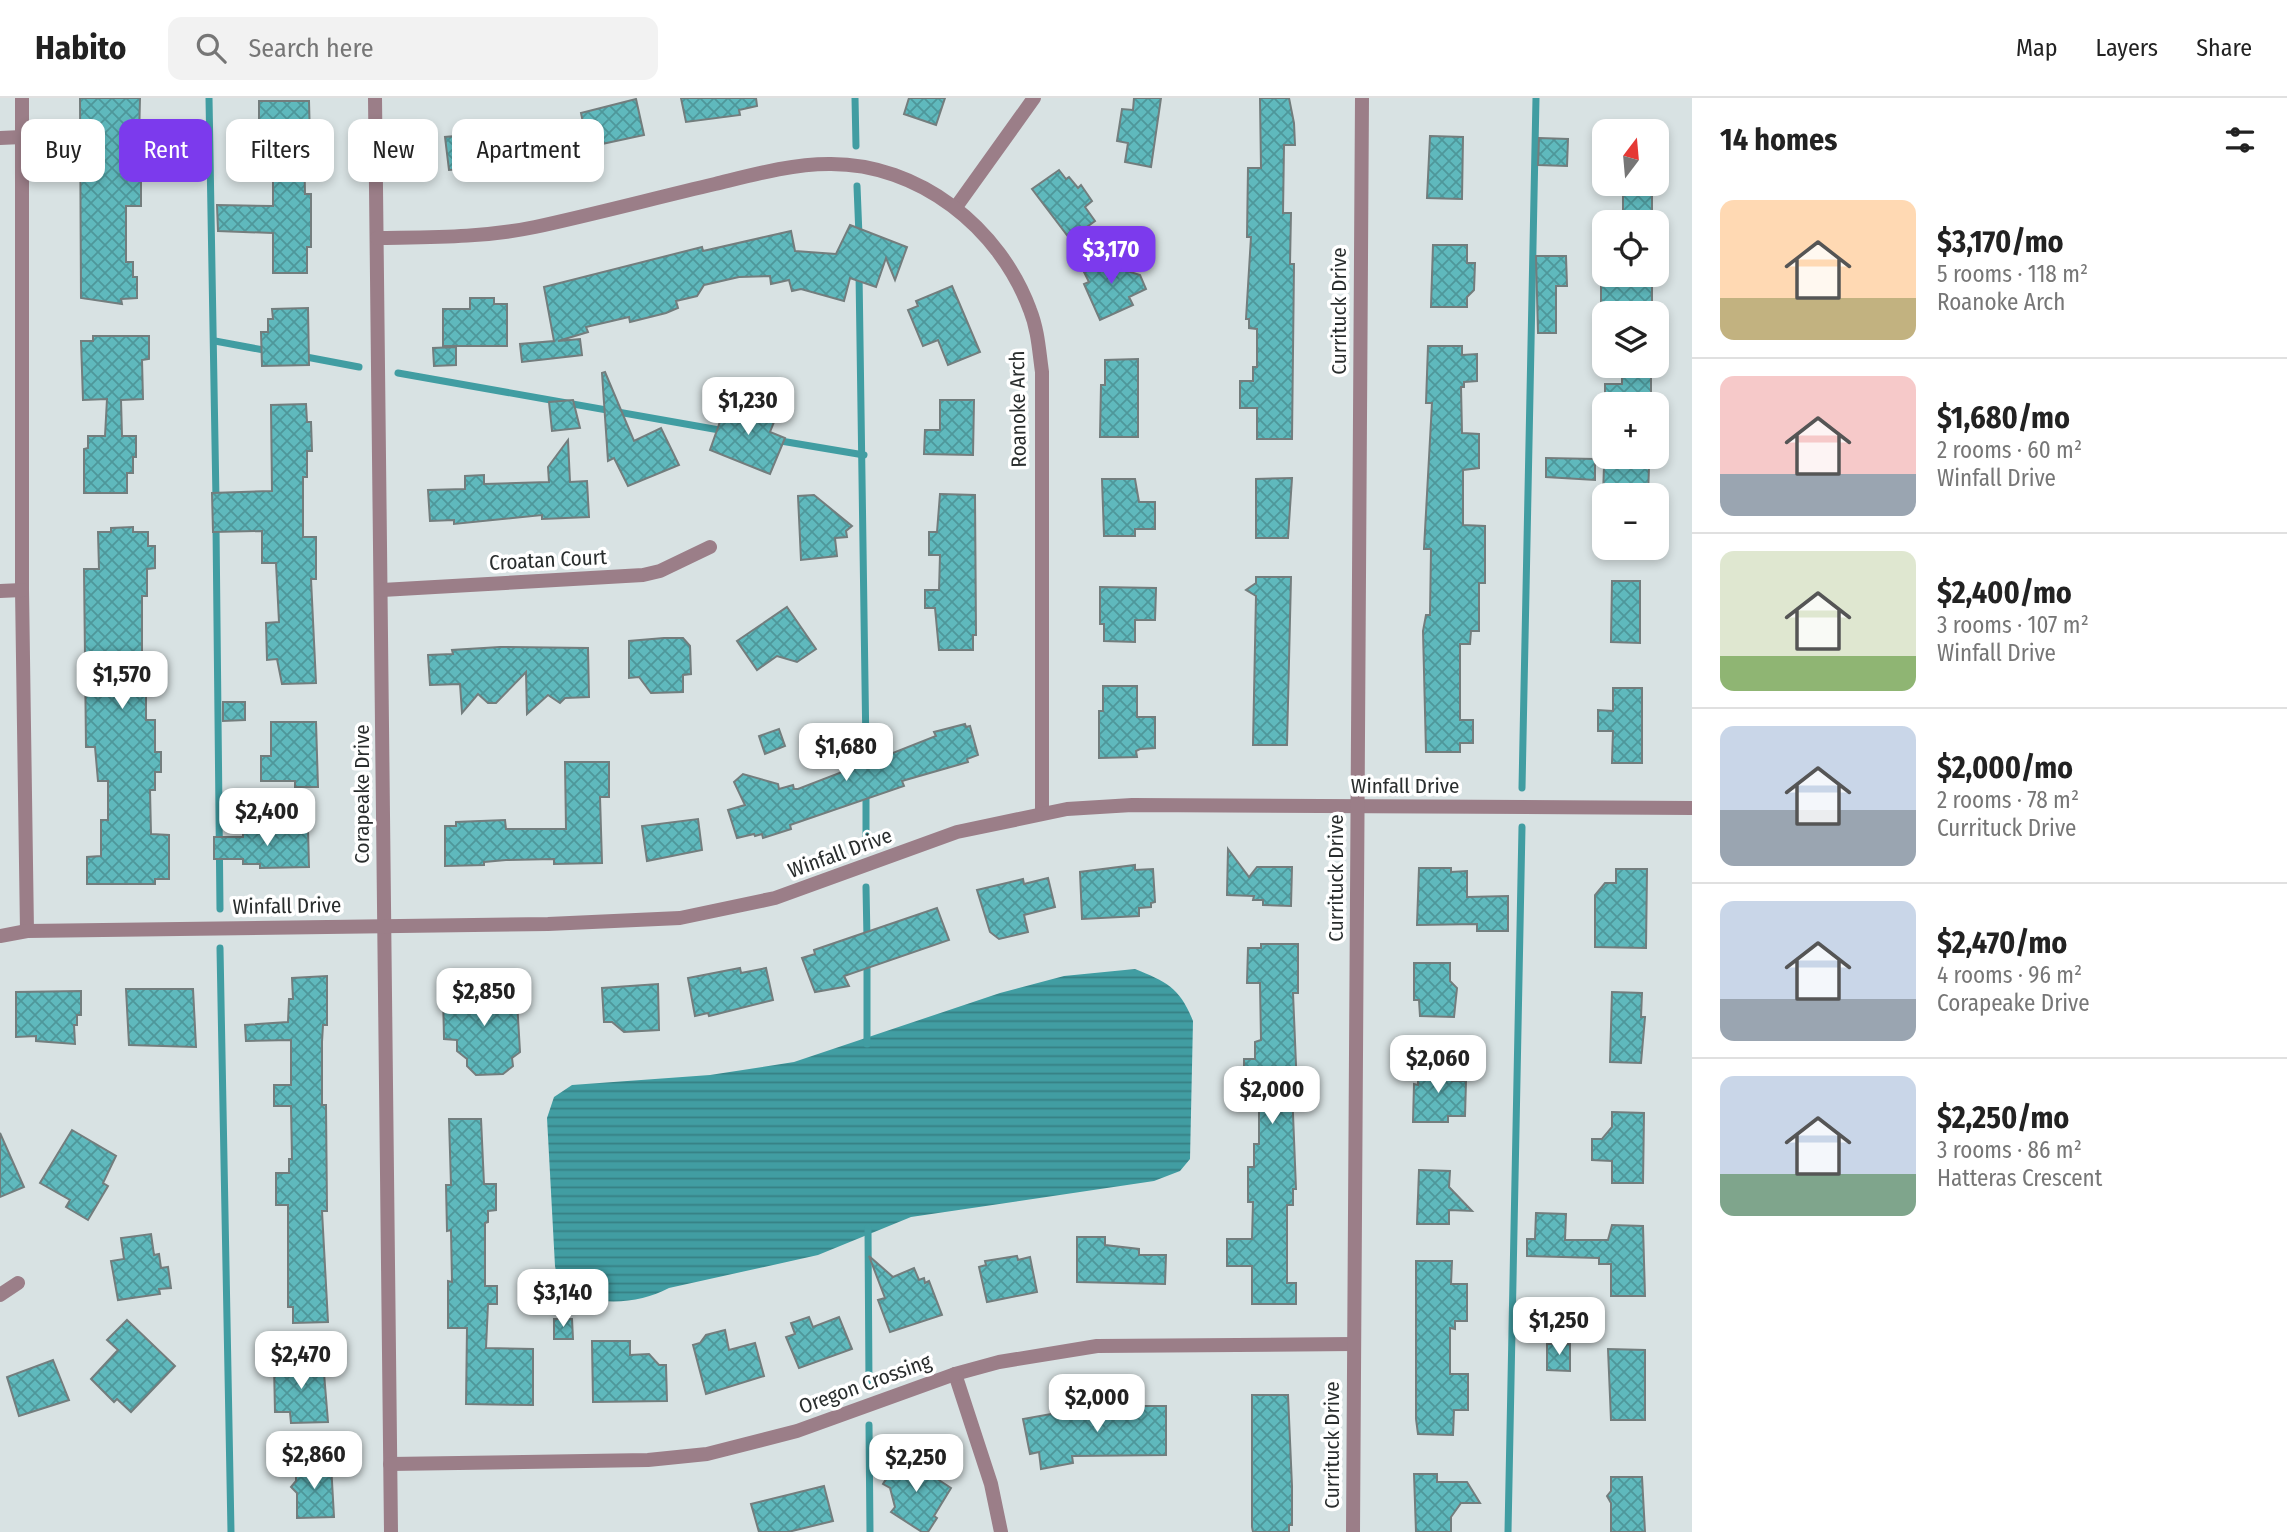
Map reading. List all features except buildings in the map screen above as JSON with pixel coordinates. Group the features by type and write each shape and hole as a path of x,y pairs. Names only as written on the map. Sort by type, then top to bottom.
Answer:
{"street":[{"path":"22,98 22,119"},
{"name":"Corapeake Drive","path":"375,98 391,1532"},
{"path":"956,207 1034,98"},
{"name":"Currituck Drive","path":"1353,1532 1362,98"},
{"path":"0,138 21,137"},
{"name":"Roanoke Arch","path":"377,238 485,236 779,169 830,164 891,174 956,207 995,244 1015,276 1038,335 1042,372 1042,813"},
{"path":"22,182 22,590 27,931"},
{"name":"Croatan Court","path":"382,590 643,575 660,571 710,547"},
{"path":"0,591 22,590"},
{"name":"Winfall Drive","path":"0,936 27,931 384,924 548,924 680,918 775,898 957,832 1042,813 1132,805 1692,808"},
{"path":"0,1295 18,1283"},
{"name":"Oregon Crossing","path":"390,1464 648,1460 707,1454 797,1431 955,1374 999,1362 1097,1346 1353,1344"},
{"path":"955,1374 990,1484 1001,1532"}],"water":[{"path":"1135,969 1156,978 1177,993 1193,1021 1190,1159 1180,1171 1154,1181 911,1217 818,1255 669,1288 643,1298 600,1301 559,1287 555,1266 547,1118 554,1097 572,1085 710,1075 794,1062 1000,993 1064,976"}],"waterway":[{"path":"209,98 216,500"},
{"path":"855,98 856,146"},
{"path":"1522,788 1536,98"},
{"path":"857,186 859,236"},
{"path":"859,273 866,751"},
{"path":"215,341 269,351"},
{"path":"301,356 359,367"},
{"path":"398,373 725,431"},
{"path":"775,440 864,455"},
{"path":"216,526 220,909"},
{"path":"866,791 866,846"},
{"path":"1508,1532 1522,827"},
{"path":"866,887 867,939"},
{"path":"220,948 231,1532"},
{"path":"867,962 867,1044"},
{"path":"868,1228 869,1385"},
{"path":"869,1425 870,1532"}]}
